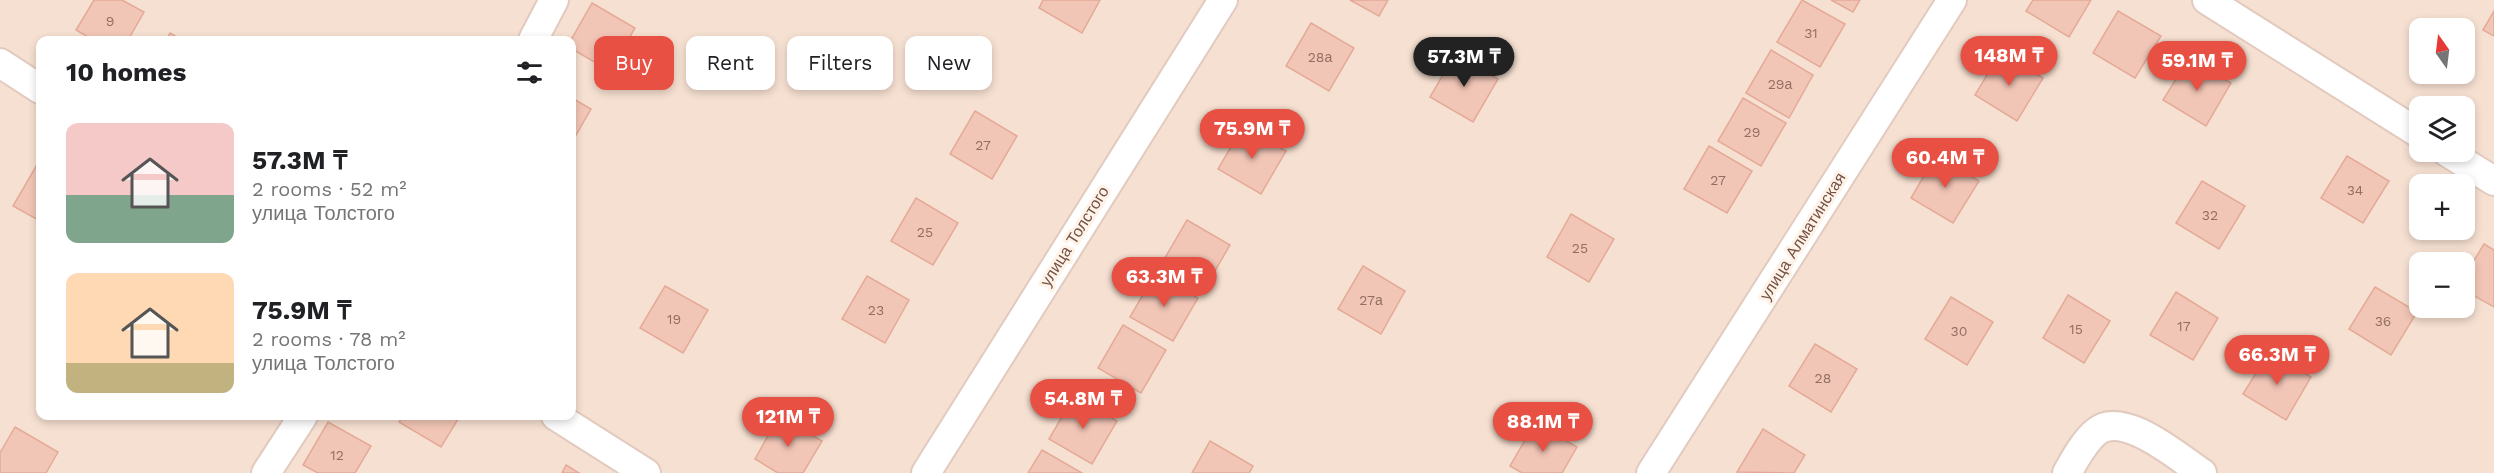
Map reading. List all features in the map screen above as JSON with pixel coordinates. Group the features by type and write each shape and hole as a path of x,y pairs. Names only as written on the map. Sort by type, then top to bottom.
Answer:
{"street":[{"path":"535,36 554,0"},
{"name":"улица Толстого","path":"926,473 1222,0"},
{"name":"улица Алматинская","path":"1651,473 1952,0"},
{"path":"2207,0 2409,127"},
{"path":"0,63 36,86"},
{"path":"2463,162 2494,181"},
{"path":"266,473 300,420"},
{"path":"562,420 646,473"},
{"path":"2067,473 2097,430 2116,425 2138,430 2202,473"}],"shaded area":[{"path":"0,0 2494,0 2494,473 0,473"}],"building":[{"path":"94,0 122,0 144,12 130,36 86,36 76,30"},
{"path":"1043,0 1100,0 1082,33 1039,8"},
{"path":"1350,0 1388,0 1379,16"},
{"path":"1802,0 1845,24 1820,67 1777,42"},
{"path":"1831,0 1860,0 1853,12"},
{"path":"2033,0 2091,0 2069,37 2026,11"},
{"path":"592,3 635,28 630,36 594,36 594,62 576,51 576,36 573,36"},
{"path":"2118,11 2161,36 2135,78 2093,53"},
{"path":"2494,11 2494,36 2483,30"},
{"path":"1311,23 1354,48 1329,91 1286,66"},
{"path":"1771,50 1813,75 1789,118 1746,93"},
{"path":"2000,53 2043,78 2017,121 1975,95"},
{"path":"1455,54 1498,79 1473,122 1430,97"},
{"path":"2189,58 2231,83 2206,126 2163,100"},
{"path":"1743,98 1786,123 1761,166 1718,141"},
{"path":"576,100 591,109 576,135"},
{"path":"975,111 1017,136 992,179 950,154"},
{"path":"1243,126 1286,151 1261,194 1218,169"},
{"path":"1709,146 1752,171 1727,213 1684,189"},
{"path":"1936,155 1979,181 1953,223 1911,198"},
{"path":"2347,156 2389,181 2363,223 2321,198"},
{"path":"36,166 36,219 13,206"},
{"path":"2202,181 2245,206 2219,249 2176,223"},
{"path":"916,198 958,223 933,265 891,241"},
{"path":"1571,214 1614,239 1589,282 1547,257"},
{"path":"1187,220 1230,245 1205,288 1162,263"},
{"path":"2484,244 2494,250 2494,307 2475,296 2475,259"},
{"path":"1363,266 1405,291 1381,334 1338,309"},
{"path":"1155,274 1198,298 1173,341 1130,317"},
{"path":"867,276 909,300 885,343 842,319"},
{"path":"665,286 708,310 683,353 640,328"},
{"path":"2375,287 2409,307 2409,318 2413,318 2391,355 2349,329"},
{"path":"2176,292 2218,318 2193,360 2150,335"},
{"path":"2068,295 2110,321 2084,363 2043,338"},
{"path":"1951,297 1993,322 1967,365 1925,339"},
{"path":"1123,325 1166,350 1141,393 1098,368"},
{"path":"1815,344 1857,369 1831,412 1789,386"},
{"path":"2269,352 2311,377 2286,420 2243,394"},
{"path":"1074,396 1117,421 1092,464 1049,439"},
{"path":"779,416 822,441 803,473 778,473 755,459"},
{"path":"400,420 458,420 441,447 399,422"},
{"path":"328,422 371,446 355,473 318,473 303,465"},
{"path":"1535,423 1577,447 1562,473 1522,473 1510,466"},
{"path":"15,427 58,452 46,473 0,473 0,453"},
{"path":"1763,429 1805,455 1794,473 1737,472"},
{"path":"1210,441 1253,466 1249,473 1192,473"},
{"path":"1042,450 1082,473 1028,473"},
{"path":"566,465 579,473 562,473"}]}
